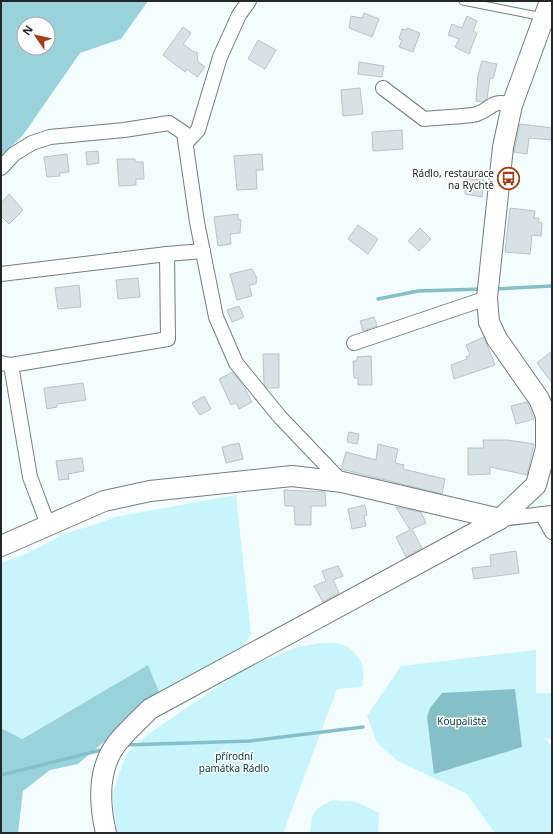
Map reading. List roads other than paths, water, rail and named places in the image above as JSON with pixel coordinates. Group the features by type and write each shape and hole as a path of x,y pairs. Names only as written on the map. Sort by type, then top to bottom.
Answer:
{"street":[{"path":"186,143 198,130 220,57 239,15 249,1"},
{"path":"106,833 100,801 102,778 109,758 117,744 150,709 500,519 536,485 546,448 546,399 497,339 489,322 487,298 503,147 512,105 548,9"},
{"path":"383,88 424,119 478,114 490,105 501,102 512,105"},
{"path":"1,168 14,154 32,143 50,137 124,130 169,123 184,133 197,222 216,317 236,363 279,416 342,482"},
{"path":"1,274 167,254 203,252"},
{"path":"48,526 30,477 6,364 168,339 167,254"},
{"path":"354,342 487,298"},
{"path":"1,546 104,501 150,491 292,476 342,482 500,519 547,513 552,532"}],"lane":[{"path":"462,1 548,9"}],"waterway":[{"path":"495,289 552,286"},
{"path":"378,299 418,291 482,289"},
{"path":"125,745 250,741 363,727"},
{"path":"1,775 105,749"}],"place":[{"name":"Rádlo, restaurace na Rychtě","path":"509,179"}],"park label":[{"name":"Koupaliště","path":"462,721"},
{"name":"přírodní památka Rádlo","path":"234,762"}]}
